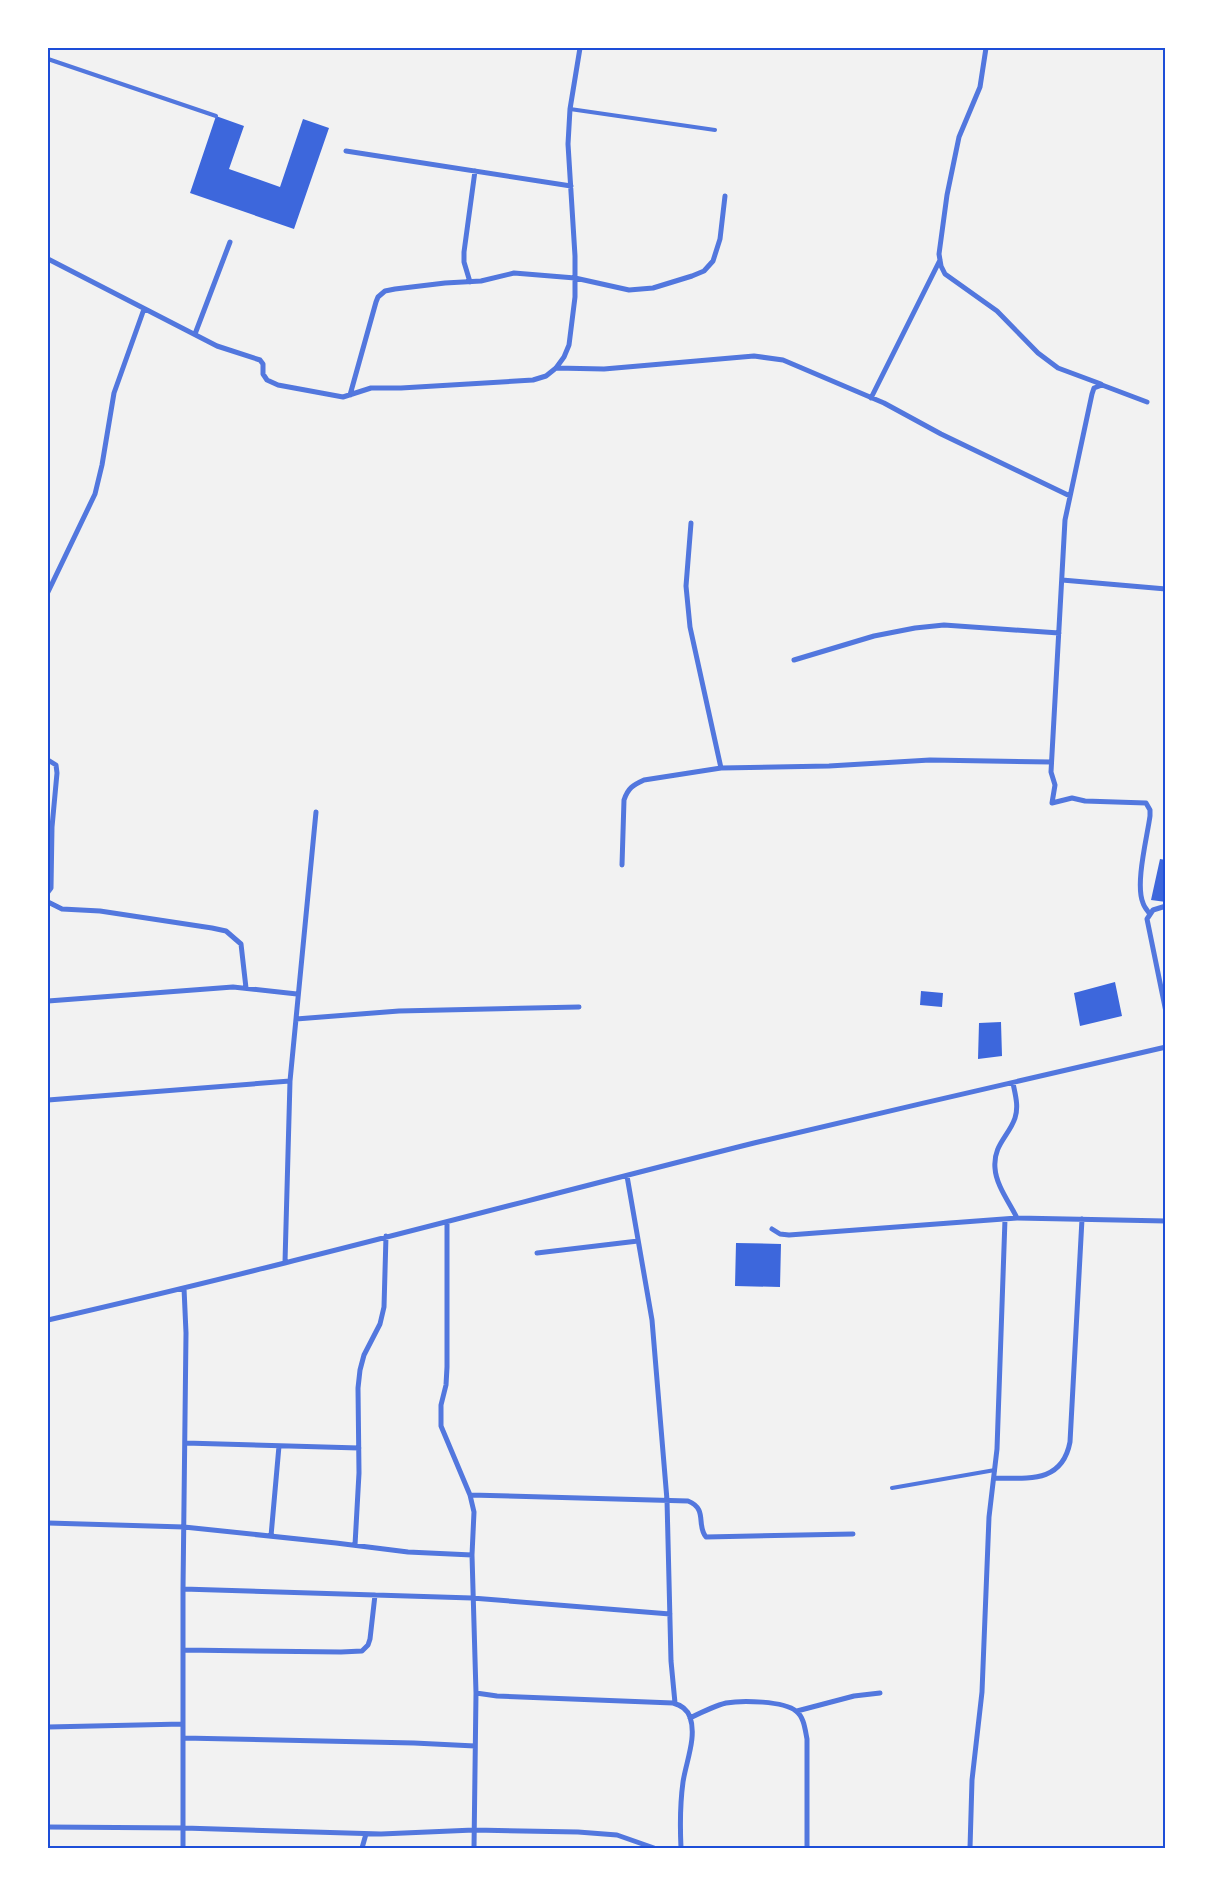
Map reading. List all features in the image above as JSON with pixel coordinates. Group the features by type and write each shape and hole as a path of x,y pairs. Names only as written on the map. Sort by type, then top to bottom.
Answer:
{"street":[{"path":"48,259 218,346 260,360 263,364 264,377 278,385 343,396 371,388 533,380 546,376 556,368 564,357 569,345 575,298 568,144 570,108 580,48"},
{"path":"986,48 980,87 959,137 955,154 940,242 941,266 945,274 997,311 1038,353 1058,368 1147,402"},
{"path":"346,151 571,186"},
{"path":"470,282 464,262 464,252 475,171"},
{"path":"350,395 378,297 385,292 395,289 470,282 524,272 575,278 629,290 652,288 692,276 704,270 713,261 720,239 726,196"},
{"path":"195,334 230,242"},
{"path":"870,398 940,260"},
{"path":"48,592 95,494 102,465 114,393 144,309"},
{"path":"556,368 604,368 754,356 783,360 870,398 1070,496"},
{"path":"1102,385 1094,388 1065,520 1051,762 1051,772 1055,785 1052,803 1072,798 1085,801 1146,803 1150,810 1140,885 1143,903 1149,913"},
{"path":"690,523 686,586 690,627 721,768"},
{"path":"1062,580 1166,589"},
{"path":"794,660 874,636 915,628 944,625 1059,633"},
{"path":"48,760 56,765 57,772 52,827 51,888 48,892"},
{"path":"622,865 624,800 627,791 633,785 644,780 721,768 829,766 930,760 1051,762"},
{"path":"285,1262 290,1080 316,812"},
{"path":"48,902 62,909 100,911 226,931 241,944 246,988"},
{"path":"1166,906 1153,910 1147,918 1166,1012"},
{"path":"48,1001 212,988 246,988 297,994"},
{"path":"296,1018 399,1011 579,1007"},
{"path":"48,1320 184,1288 386,1236 447,1223 754,1144 1166,1047"},
{"path":"48,1100 290,1080"},
{"path":"1013,1083 1017,1104 1015,1118 1000,1142 996,1153 995,1167 997,1180 1017,1218"},
{"path":"627,1176 652,1320 667,1500 671,1661 675,1703"},
{"path":"970,1848 972,1780 982,1692 989,1517 997,1449 1005,1218"},
{"path":"772,1230 780,1234 789,1235 1005,1218 1166,1221"},
{"path":"994,1478 1042,1477 1057,1469 1068,1456 1082,1219"},
{"path":"447,1223 447,1367 446,1385 441,1404 441,1426 470,1494 474,1512 472,1555 476,1693 474,1848"},
{"path":"355,1545 359,1448 358,1388 364,1355 380,1324 384,1307 386,1236"},
{"path":"537,1253 638,1241"},
{"path":"183,1848 182,1589 186,1333 184,1288"},
{"path":"184,1443 359,1448"},
{"path":"271,1536 279,1446"},
{"path":"470,1494 688,1501 693,1503 701,1514 706,1537 853,1534"},
{"path":"48,1523 184,1527 408,1552 472,1555"},
{"path":"182,1589 472,1598 670,1614"},
{"path":"183,1650 362,1651 368,1645 370,1639 375,1595"},
{"path":"476,1693 497,1696 675,1703 686,1710 690,1718 691,1739 682,1794 681,1848"},
{"path":"797,1711 854,1696 880,1693"},
{"path":"690,1718 715,1706 728,1703 752,1702 786,1705 797,1711 804,1723 807,1739 807,1848"},
{"path":"48,1727 183,1724"},
{"path":"183,1738 475,1746"},
{"path":"48,1827 184,1828 366,1834 474,1830 578,1832 617,1835 654,1848"},
{"path":"362,1848 366,1834"}],"lane":[{"path":"48,59 216,116"},
{"path":"570,108 715,130"},
{"path":"892,1488 995,1470"}],"building":[{"path":"216,116 244,126 229,169 280,187 303,119 329,128 294,229 190,193"},
{"path":"1160,859 1166,860 1166,902 1151,900"},
{"path":"1115,982 1122,1016 1080,1026 1074,993"},
{"path":"921,991 943,993 942,1007 920,1005"},
{"path":"1001,1022 1002,1056 978,1059 979,1023"},
{"path":"736,1243 781,1244 780,1287 735,1286"}]}
